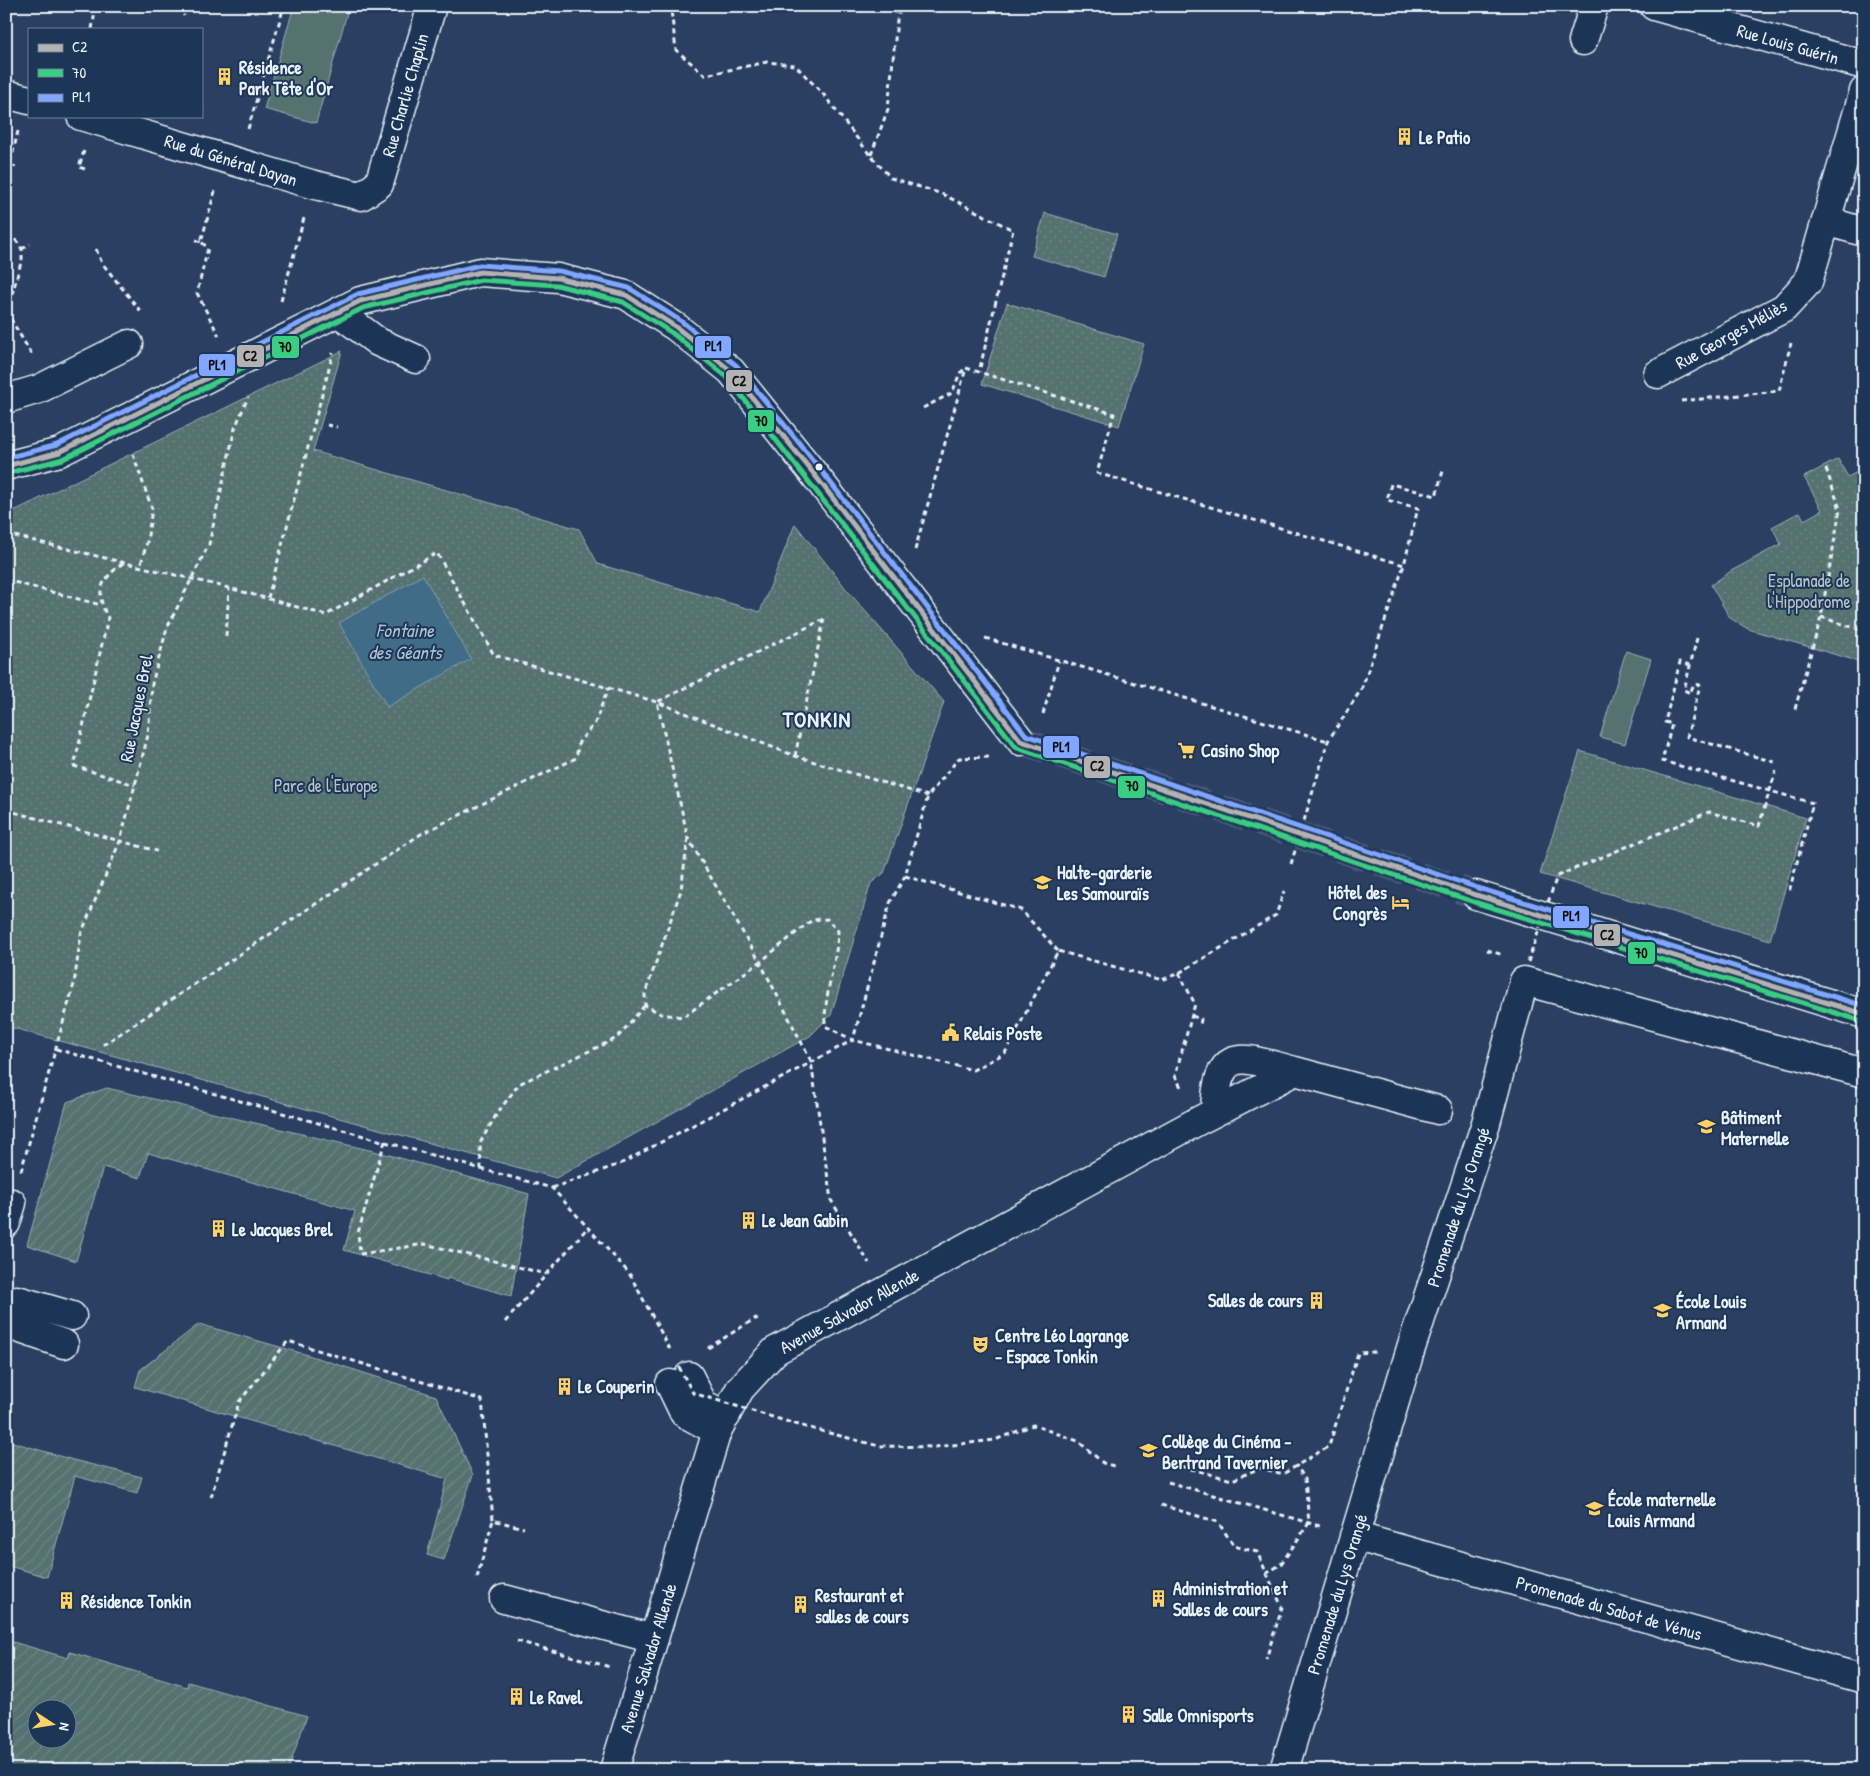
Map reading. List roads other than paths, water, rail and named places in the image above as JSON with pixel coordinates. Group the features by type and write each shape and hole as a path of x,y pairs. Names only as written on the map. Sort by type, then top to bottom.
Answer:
{"street":[{"name":"Rue Charlie Chaplin","path":"379,184 432,6"},
{"path":"1583,41 1594,6"},
{"name":"Rue Louis Guérin","path":"1654,6 1864,65"},
{"name":"Rue Georges Méliès","path":"1658,374 1784,308 1808,282 1864,91"},
{"name":"Rue du Général Dayan","path":"88,118 311,184 362,196 379,184"},
{"path":"1826,221 1864,232"},
{"path":"6,466 60,452 360,301 480,272 558,278 626,295 676,327 731,371 814,474 1021,741"},
{"path":"338,312 378,342 416,359"},
{"path":"6,399 39,389 129,344"},
{"path":"1476,895 1864,1014"},
{"name":"Promenade du Lys Orangé","path":"1284,1770 1411,1348 1486,1123 1524,981 1864,1073"},
{"path":"1215,1112 1216,1086 1220,1072 1232,1062 1242,1058 1438,1110"},
{"name":"Avenue Salvador Allende","path":"614,1770 722,1423 740,1389 775,1351 1215,1112 1296,1071"},
{"path":"6,1302 17,1300 72,1316"},
{"path":"6,1324 64,1344"},
{"path":"681,1372 703,1404 722,1423"},
{"name":"Promenade du Sabot de Vénus","path":"1354,1536 1864,1679"},
{"path":"504,1599 654,1639"}],"water":[{"name":"Fontaine des Géants","path":"423,575 471,659 387,707 339,623"}],"tunnel":[{"path":"1021,741 1476,895"}],"place":[{"name":"Résidence Park Tête d'Or","path":"225,77"},
{"name":"Le Patio","path":"1405,137"},
{"name":"Casino Shop","path":"1187,750"},
{"name":"Halte-garderie Les Samouraïs","path":"1043,882"},
{"name":"Hôtel des Congrès","path":"1401,902"},
{"name":"Relais Poste","path":"950,1033"},
{"name":"Bâtiment Maternelle","path":"1707,1127"},
{"name":"Le Jean Gabin","path":"748,1220"},
{"name":"Le Jacques Brel","path":"218,1229"},
{"name":"Salles de cours","path":"1317,1300"},
{"name":"École Louis Armand","path":"1662,1311"},
{"name":"Centre Léo Lagrange - Espace Tonkin","path":"981,1345"},
{"name":"Le Couperin","path":"564,1386"},
{"name":"Collège du Cinéma - Bertrand Tavernier","path":"1148,1451"},
{"name":"École maternelle Louis Armand","path":"1594,1509"},
{"name":"Administration et Salles de cours","path":"1159,1598"},
{"name":"Résidence Tonkin","path":"67,1601"},
{"name":"Restaurant et salles de cours","path":"801,1605"},
{"name":"Le Ravel","path":"516,1697"},
{"name":"Salle Omnisports","path":"1129,1715"}],"district":[{"name":"TONKIN","path":"817,719"}],"park label":[{"name":"Esplanade de l'Hippodrome","path":"1809,590"},
{"name":"Parc de l'Europe","path":"326,785"}]}
